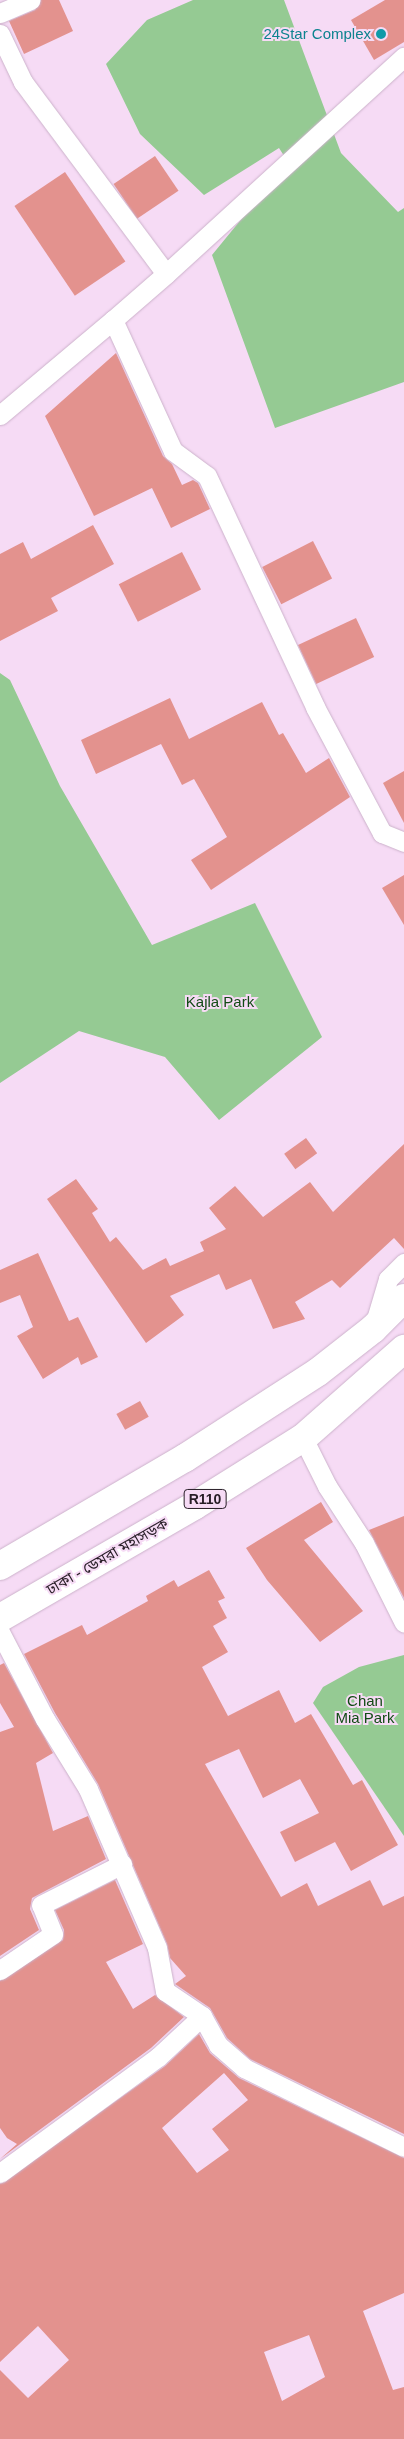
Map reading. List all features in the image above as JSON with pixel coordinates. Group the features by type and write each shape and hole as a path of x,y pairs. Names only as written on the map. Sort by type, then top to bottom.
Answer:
{"main road":[{"path":"0,1566 185,1458 318,1372 373,1329 404,1298"},
{"name":"ঢাকা - ডেমরা মহাসড়ক","path":"0,1618 194,1506 303,1438 401,1355"}],"street":[{"path":"0,12 30,0"},
{"path":"0,34 23,82 166,274"},
{"path":"0,415 166,274 404,57"},
{"path":"112,320 173,451 208,476 315,707 382,832 404,842"},
{"path":"373,1329 388,1279 404,1263"},
{"path":"303,1438 327,1486 364,1543 404,1623"},
{"path":"0,1632 45,1719 88,1790 122,1864 157,1948 166,1991 202,2016 218,2045 244,2068 404,2147"},
{"path":"0,1970 54,1934 41,1905 122,1864"},
{"path":"0,2173 158,2058 202,2016"}],"green space":[{"path":"193,0 284,0 341,153 398,212 404,208 404,382 275,428 212,255 288,162 279,148 204,195 140,134 106,64 147,20"},
{"name":"Kajla Park","path":"0,673 10,680 60,786 152,945 255,903 322,1037 219,1120 165,1057 79,1031 0,1083"},
{"name":"Chan Mia Park","path":"404,1655 404,1836 313,1703 323,1687 359,1667"}],"building":[{"path":"41,0 59,0 73,31 24,54 9,21 35,10"},
{"name":"24Star Complex","path":"385,0 404,0 404,42 374,60 351,20"},
{"path":"155,156 178,191 137,219 114,184"},
{"path":"65,172 125,262 75,296 14,206"},
{"path":"116,353 163,456 172,464 182,485 193,480 198,483 210,509 171,528 152,488 94,516 45,416"},
{"path":"93,525 114,564 51,598 58,611 0,641 0,554 23,542 31,559"},
{"path":"313,541 332,578 281,604 262,567"},
{"path":"182,552 201,589 138,622 119,584"},
{"path":"356,618 374,657 316,684 298,645"},
{"path":"170,698 189,739 262,702 279,735 283,733 306,773 329,758 350,797 211,890 191,860 227,837 194,779 182,785 161,744 96,774 81,740"},
{"path":"404,771 404,823 383,783"},
{"path":"404,875 404,925 382,888"},
{"path":"306,1138 317,1153 295,1169 284,1154"},
{"path":"404,1144 404,1249 394,1238 340,1288 332,1280 295,1302 305,1319 273,1329 251,1279 226,1290 219,1274 170,1296 184,1315 146,1343 47,1199 76,1179 98,1209 92,1213 110,1242 116,1237 143,1270 166,1258 170,1266 204,1251 200,1242 226,1229 209,1208 235,1186 263,1217 310,1182 333,1212"},
{"path":"38,1253 69,1321 78,1317 98,1357 81,1365 78,1357 43,1379 17,1336 33,1327 20,1295 0,1303 0,1270"},
{"path":"140,1401 149,1417 125,1430 116,1414"},
{"path":"321,1502 333,1522 304,1540 363,1611 320,1642 267,1580 246,1548"},
{"path":"404,1516 404,1598 369,1530"},
{"path":"209,1570 225,1598 218,1601 227,1618 213,1626 228,1652 202,1667 228,1716 279,1690 295,1723 311,1714 353,1785 362,1780 398,1845 351,1871 335,1842 295,1862 280,1832 319,1813 300,1779 263,1798 239,1749 205,1764 281,1897 307,1883 318,1906 370,1880 383,1906 404,1896 404,2134 250,2059 227,2038 210,2008 175,1984 186,1976 170,1958 167,1944 98,1784 55,1713 24,1654 82,1625 87,1635 148,1601 146,1596 174,1580 178,1587"},
{"path":"4,1663 53,1753 36,1763 53,1831 88,1816 106,1859 32,1898 30,1909 39,1930 0,1956 0,1732 14,1727 0,1703 0,1665"},
{"path":"115,1880 143,1944 106,1962 133,2009 155,1995 184,2017 151,2048 0,2159 17,2144 7,2138 0,2128 0,1981 63,1940 64,1930 55,1910"},
{"path":"199,2034 210,2053 239,2078 404,2158 404,2293 363,2311 393,2390 404,2387 404,2439 0,2439 0,2370 28,2398 69,2360 38,2326 0,2362 0,2184 165,2066","holes":["224,2073 248,2100 212,2129 229,2150 197,2173 162,2128","309,2335 325,2377 282,2401 264,2352"]}],"place":[{"name":"24Star Complex","path":"381,34"}]}
